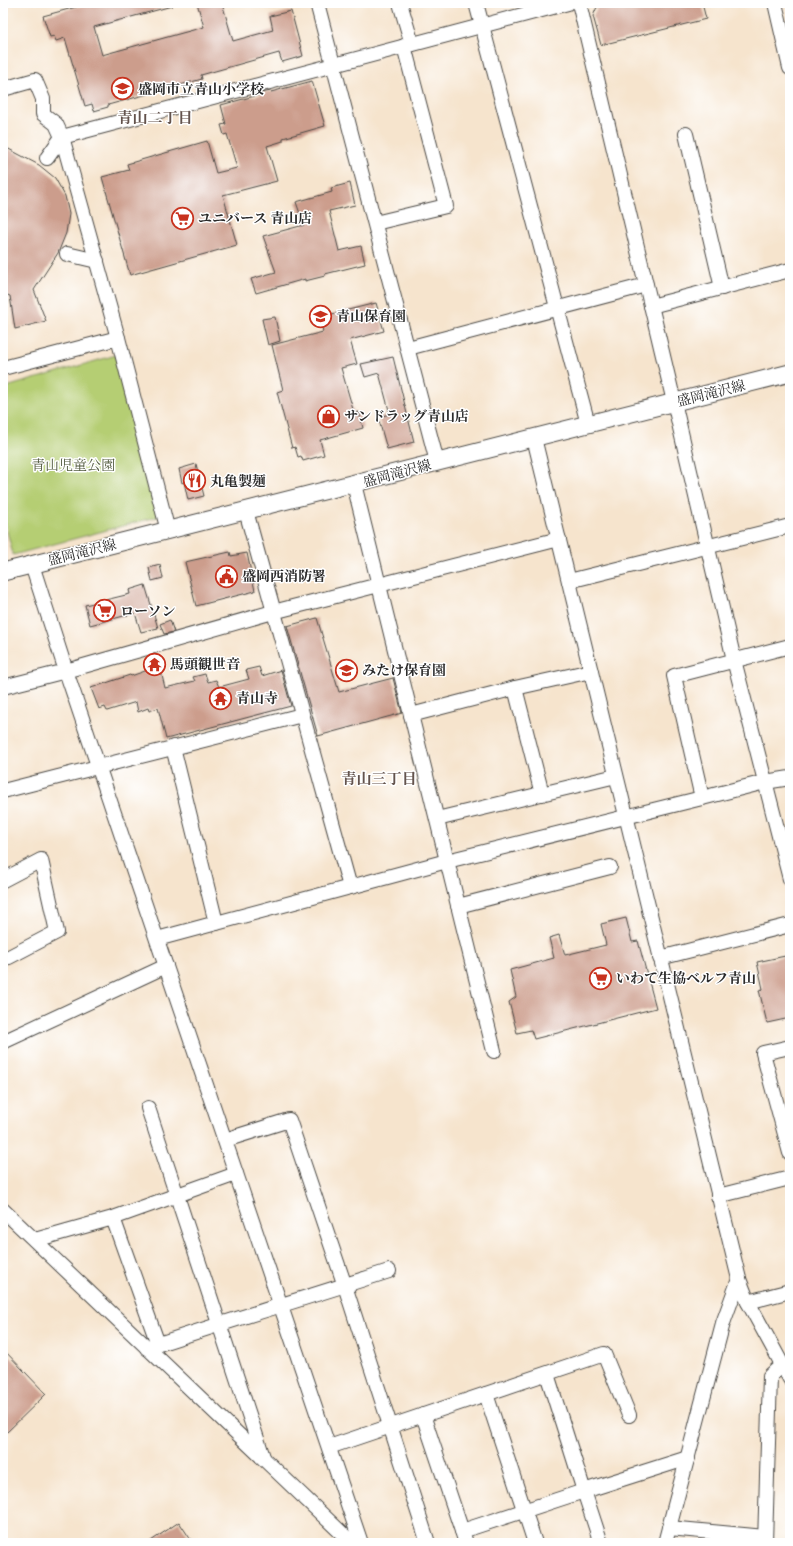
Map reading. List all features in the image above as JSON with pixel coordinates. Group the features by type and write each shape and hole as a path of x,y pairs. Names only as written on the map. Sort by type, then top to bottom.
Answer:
{"main road":[{"name":"盛岡滝沢線","path":"3,572 790,373"}],"street":[{"path":"317,3 437,462"},
{"path":"375,224 446,206 408,45 400,3"},
{"path":"476,3 588,424"},
{"path":"47,158 62,137 568,3"},
{"path":"579,3 734,660 790,879"},
{"path":"775,3 790,68"},
{"path":"3,89 35,80 43,99 43,114 56,124 62,137 118,338 168,531"},
{"path":"686,134 722,288"},
{"path":"67,254 97,261"},
{"path":"651,306 790,270"},
{"path":"408,348 646,285"},
{"path":"3,368 118,338"},
{"path":"534,438 738,1279 748,1302 790,1379"},
{"path":"354,484 494,1051"},
{"path":"246,511 350,887"},
{"path":"569,581 790,526"},
{"path":"3,687 66,671 273,612 559,539"},
{"path":"32,565 66,671 361,1543"},
{"path":"702,798 674,676 790,646"},
{"path":"411,716 515,688 591,671"},
{"path":"515,688 542,794"},
{"path":"3,791 99,765 302,714"},
{"path":"173,747 216,923"},
{"path":"437,819 616,776"},
{"path":"157,939 447,861 765,782 790,778"},
{"path":"3,880 41,860 57,932 3,958"},
{"path":"458,906 610,867"},
{"path":"660,958 790,925"},
{"path":"3,1042 166,966"},
{"path":"790,1047 763,1053 785,1116 790,1153"},
{"path":"148,1108 264,1459"},
{"path":"225,1140 289,1120 345,1286 428,1543"},
{"path":"35,1240 113,1218 236,1174"},
{"path":"718,1196 790,1178"},
{"path":"3,1210 152,1346 264,1459 352,1543"},
{"path":"113,1218 152,1346"},
{"path":"152,1346 389,1271"},
{"path":"665,1543 723,1323 738,1279"},
{"path":"748,1302 790,1291"},
{"path":"328,1447 604,1354 629,1415"},
{"path":"669,1528 765,1540 770,1376 782,1364"},
{"path":"547,1374 601,1543"},
{"path":"486,1394 535,1543"},
{"path":"424,1415 464,1537 524,1510 688,1458"}],"green space":[{"name":"青山児童公園","path":"116,355 160,516 13,555 3,515 3,388"}],"building":[{"path":"91,3 172,3 172,6 94,27 102,55 204,27 197,3 222,3 233,41 273,30 270,16 291,11 303,56 282,62 279,53 201,75 202,79 108,105 108,107 94,111 92,104 85,106 65,38 56,41 54,36 50,37 43,16"},
{"path":"615,3 702,3 706,19 601,45 593,16 597,7"},
{"path":"312,81 325,126 283,138 283,141 267,146 277,181 223,195 237,245 130,275 102,177 129,170 127,164 207,141 216,173 237,168 227,134 224,135 221,125 226,124 221,105 262,94 261,93 271,92"},
{"path":"3,146 39,165 55,178 65,196 69,214 66,233 58,253 34,290 46,321 15,329 10,296 3,293"},
{"path":"350,183 355,205 329,211 339,251 361,246 365,264 325,274 325,276 305,281 305,279 256,293 251,279 276,272 263,236 304,225 296,202 332,192 331,188"},
{"path":"376,303 384,331 350,340 357,364 341,368 354,413 359,412 363,428 320,440 324,455 303,461 301,456 298,457 295,447 292,448 277,392 283,390 272,345 323,332 320,317"},
{"path":"275,317 280,341 268,345 262,319"},
{"path":"393,357 414,442 387,449 378,417 390,414 379,373 365,377 361,364"},
{"path":"196,464 204,496 188,500 179,469"},
{"path":"230,552 231,556 247,553 255,591 196,606 185,562"},
{"path":"160,565 163,578 152,581 149,568"},
{"path":"145,585 158,628 141,632 135,613 90,625 85,605 130,594 129,590"},
{"path":"317,618 339,692 393,678 402,713 318,736 287,626"},
{"path":"170,620 174,632 164,634 160,624"},
{"path":"158,659 165,688 195,681 193,677 205,674 208,682 216,680 219,687 249,679 246,670 259,667 262,676 281,670 291,706 166,739 158,708 149,711 148,708 138,712 136,702 107,711 105,707 99,709 91,688 148,670 145,661"},
{"path":"626,918 632,942 638,941 656,1008 534,1039 531,1030 517,1033 509,1002 516,997 510,970 554,958 549,938 559,935 565,955 606,945 601,924"},
{"path":"790,955 790,1018 767,1023 759,990 763,989 757,962"},
{"path":"3,1349 46,1394 3,1436"},
{"path":"179,1522 193,1543 148,1543"}],"place":[{"name":"盛岡市立青山小学校","path":"122,89"},
{"name":"ユニバース 青山店","path":"183,218"},
{"name":"青山保育園","path":"320,316"},
{"name":"サンドラッグ青山店","path":"328,416"},
{"name":"丸亀製麺","path":"194,481"},
{"name":"盛岡西消防署","path":"227,576"},
{"name":"ローソン","path":"104,611"},
{"name":"馬頭観世音","path":"155,664"},
{"name":"みたけ保育園","path":"346,670"},
{"name":"青山寺","path":"221,698"},
{"name":"いわて生協ベルフ青山","path":"600,978"}],"district":[{"name":"青山二丁目","path":"155,118"},
{"name":"青山三丁目","path":"379,779"}]}
